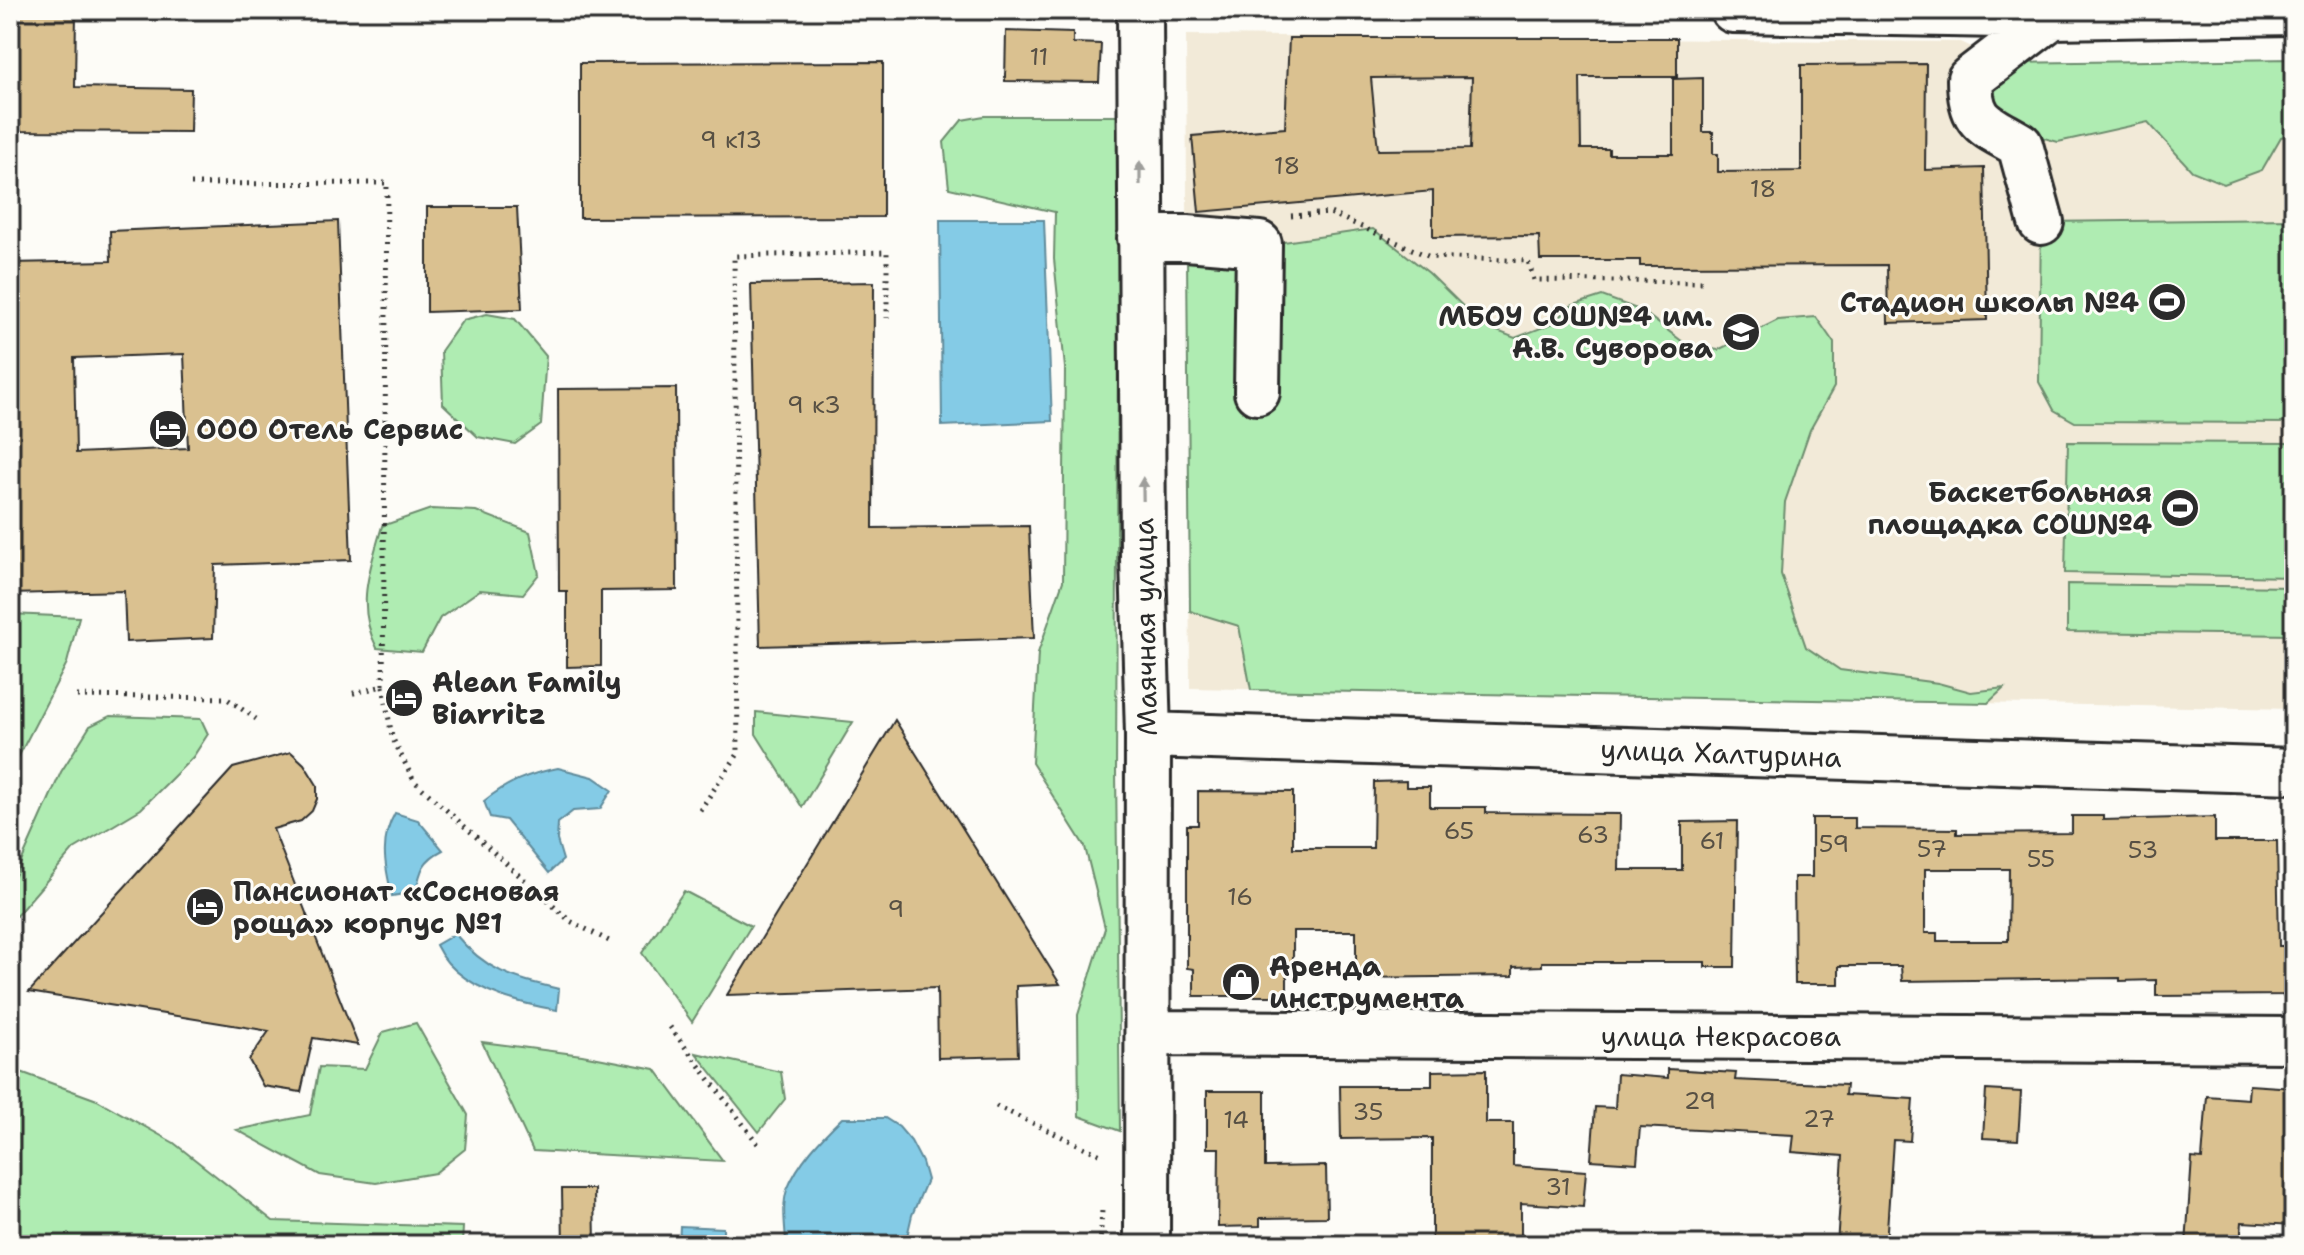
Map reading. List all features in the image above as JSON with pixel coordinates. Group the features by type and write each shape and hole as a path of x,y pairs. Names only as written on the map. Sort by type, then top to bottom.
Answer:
{"street":[{"name":"Маячная улица","path":"1140,10 1140,238 1148,735 1147,1245"},
{"path":"1733,10 2052,16 2294,12"},
{"path":"2041,222 2020,145 1980,121 1970,103 1970,79 2052,16"},
{"path":"1140,238 1259,244 1257,392"},
{"name":"улица Халтурина","path":"1148,735 2294,771"},
{"name":"улица Некрасова","path":"1148,1033 2294,1040"}],"path":[{"path":"191,184 387,183 383,686 392,737 414,781 570,921 611,942"},
{"path":"1282,216 1330,213 1430,257 1528,261 1534,280 1703,282"},
{"path":"700,810 738,754 734,256 887,252 887,318"},
{"path":"350,694 383,686"},
{"path":"77,696 226,698 256,719"},
{"path":"670,1027 761,1148"},
{"path":"996,1106 1103,1156"}],"shaded area":[{"name":"МБОУ СОШ№4 им. А.В. Суворова","path":"1186,35 1961,42 2005,63 2294,59 2294,709 1190,688"}],"green space":[{"path":"2294,59 2294,134 2281,137 2262,170 2224,184 2192,171 2148,122 2058,142 2016,130 1986,102 2005,63"},
{"path":"984,116 1119,116 1116,771 1120,1131 1079,1116 1078,1015 1105,928 1085,847 1032,763 1038,653 1063,581 1065,368 1054,259 1055,212 949,188 944,142 962,120"},
{"name":"Стадион школы №4","path":"2294,219 2294,423 2075,422 2054,410 2039,382 2041,222"},
{"path":"1373,229 1429,273 1482,325 1515,338 1554,323 1571,306 1602,296 1642,311 1687,345 1718,350 1778,320 1816,317 1834,343 1834,387 1810,430 1785,502 1781,574 1806,647 1840,670 1938,683 1971,692 2004,688 1988,703 1251,690 1239,626 1190,611 1187,256"},
{"path":"487,314 515,319 546,356 541,425 515,444 478,437 443,404 441,351 463,320"},
{"name":"Баскетбольная площадка СОШ№4","path":"2068,442 2294,443 2294,577 2065,573"},
{"path":"431,509 476,511 530,532 539,574 523,594 480,590 440,618 422,652 377,648 370,632 366,602 369,572 382,526"},
{"path":"2067,584 2294,587 2294,635 2067,632"},
{"path":"10,614 79,617 67,663 10,773"},
{"path":"756,712 853,722 802,807 756,734"},
{"path":"110,716 201,719 208,734 193,757 141,809 74,849 10,923 10,887 61,772 90,726"},
{"path":"684,891 751,926 692,1022 642,953"},
{"path":"416,1023 468,1115 465,1149 435,1173 376,1183 320,1175 237,1130 310,1115 319,1067 365,1069 383,1032"},
{"path":"482,1042 582,1055 655,1069 723,1161 533,1151"},
{"path":"696,1053 781,1072 785,1099 759,1132"},
{"path":"10,1068 97,1100 174,1143 273,1221 463,1227 462,1245 10,1245"}],"water":[{"path":"940,220 1044,220 1052,421 942,426"},
{"path":"558,768 593,777 612,790 600,809 573,811 558,823 557,840 563,860 549,873 506,820 490,817 484,801 518,780"},
{"path":"395,813 418,820 443,850 424,866 416,892 392,896 385,844"},
{"path":"455,934 478,957 502,972 559,989 557,1010 506,998 472,983 457,972 436,945"},
{"path":"842,1118 885,1118 899,1127 911,1141 922,1162 927,1180 912,1215 905,1245 788,1245 786,1241 784,1215 787,1190 811,1151"},
{"path":"680,1226 723,1228 723,1237 749,1238 749,1245 679,1245"}],"building":[{"path":"10,10 76,10 75,87 191,89 190,132 10,131"},
{"path":"1006,31 1073,33 1073,43 1101,44 1099,82 1005,81"},
{"path":"1289,38 1677,38 1677,77 1580,77 1581,149 1609,149 1609,154 1673,154 1673,79 1703,78 1703,132 1713,132 1713,154 1718,154 1718,172 1801,171 1801,65 1926,64 1925,170 1984,168 1987,320 1888,323 1887,265 1640,266 1640,260 1540,260 1539,236 1433,237 1433,191 1199,212 1192,136 1285,128","holes":["1472,77 1470,149 1378,150 1371,78"]},
{"path":"883,62 883,217 580,218 580,63"},
{"path":"427,207 517,207 522,309 427,312"},
{"path":"338,221 351,560 215,565 213,638 126,642 124,591 10,594 10,263 111,261 110,231","holes":["184,354 188,448 76,453 74,358"]},
{"path":"874,282 873,528 1029,526 1034,638 760,646 751,284"},
{"path":"676,388 677,590 601,591 601,666 567,667 567,591 559,591 558,389"},
{"path":"895,720 1060,984 1016,986 1018,1056 938,1058 937,988 727,995"},
{"name":"Пансионат «Сосновая роща» корпус №1","path":"291,752 304,764 317,785 317,799 312,811 301,821 273,829 358,1045 313,1038 301,1092 263,1086 249,1060 269,1031 29,992 233,768"},
{"path":"1406,781 1406,787 1430,787 1430,807 1486,807 1486,813 1620,814 1619,870 1682,870 1682,822 1737,821 1735,967 1705,967 1705,962 1542,962 1542,966 1513,967 1513,976 1356,978 1356,931 1293,931 1293,968 1287,968 1287,996 1194,996 1194,969 1187,968 1187,825 1198,825 1198,791 1293,792 1293,848 1373,848 1374,782"},
{"path":"2072,816 2103,816 2103,820 2215,817 2215,841 2277,841 2279,946 2293,946 2291,995 2156,996 2156,980 2120,981 2120,978 1902,981 1901,966 1839,966 1839,984 1795,984 1794,877 1812,877 1812,818 1855,818 1855,828 1957,829 1957,834 2072,833","holes":["1925,869 2009,869 2008,941 1937,941 1937,933 1925,933"]},
{"path":"1668,1069 1736,1073 1735,1080 1846,1085 1845,1095 1913,1099 1910,1141 1893,1140 1886,1245 1837,1245 1843,1156 1792,1152 1794,1135 1640,1127 1637,1163 1591,1160 1595,1107 1615,1108 1617,1074 1668,1078"},
{"path":"1486,1070 1486,1123 1513,1123 1513,1166 1586,1171 1583,1207 1521,1203 1521,1245 1432,1245 1432,1138 1341,1139 1340,1086 1432,1086 1432,1071"},
{"path":"2249,1085 2294,1088 2291,1172 2294,1172 2294,1225 2242,1222 2240,1245 2186,1245 2192,1158 2202,1159 2207,1096 2248,1099"},
{"path":"1986,1090 2021,1092 2018,1140 1983,1138"},
{"path":"1207,1091 1265,1091 1265,1167 1326,1166 1327,1217 1260,1218 1260,1226 1218,1227 1219,1148 1207,1148"},
{"path":"562,1189 594,1189 595,1245 563,1245"}],"place":[{"name":"Стадион школы №4","path":"2167,302"},
{"name":"МБОУ СОШ№4 им. А.В. Суворова","path":"1741,332"},
{"name":"ООО Отель Сервис","path":"168,429"},
{"name":"Баскетбольная площадка СОШ№4","path":"2180,508"},
{"name":"Alean Family Biarritz","path":"404,698"},
{"name":"Пансионат «Сосновая роща» корпус №1","path":"205,907"},
{"name":"Аренда инструмента","path":"1241,982"}]}
